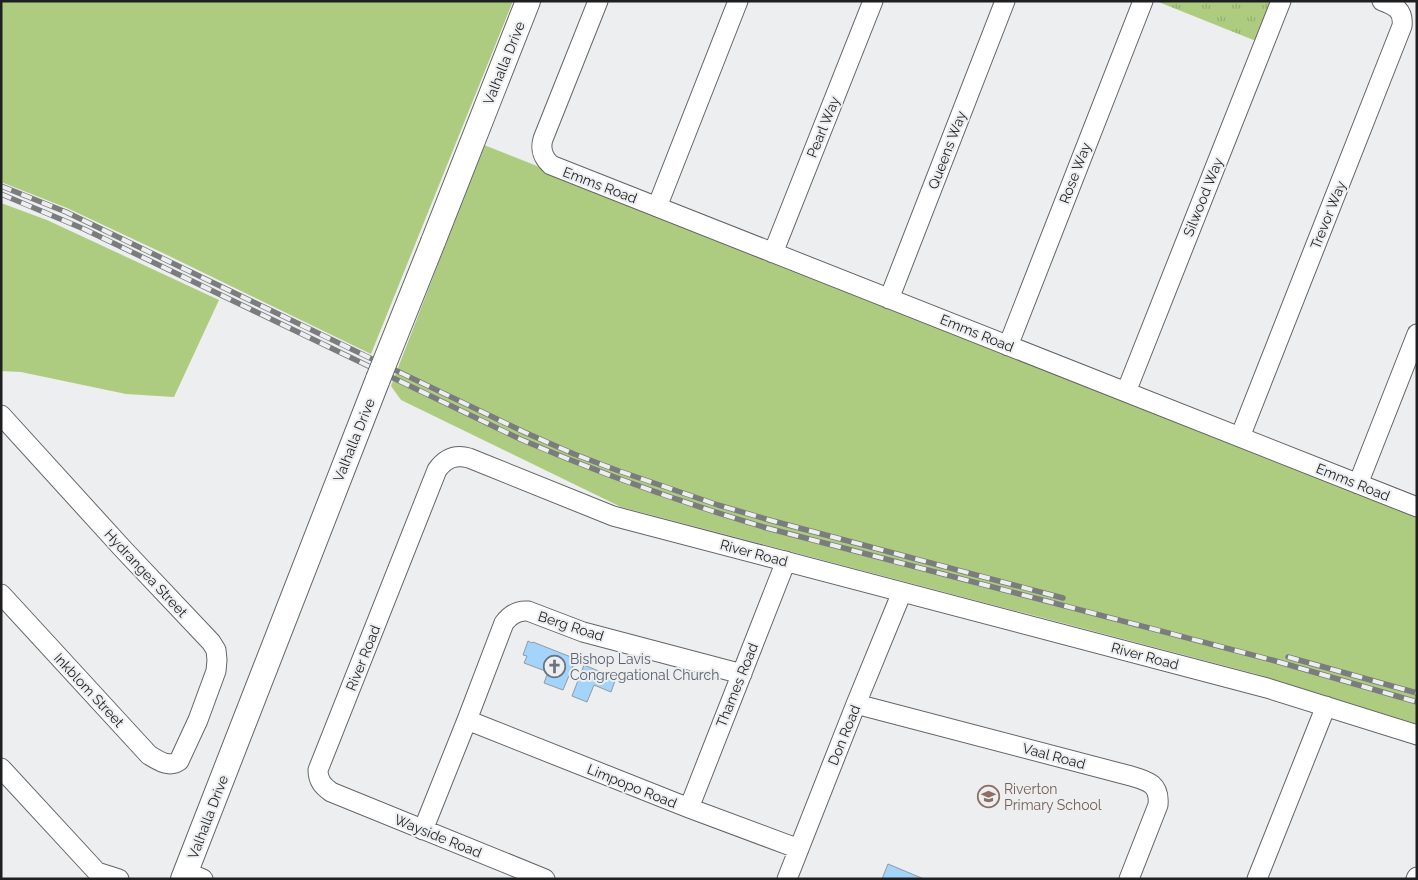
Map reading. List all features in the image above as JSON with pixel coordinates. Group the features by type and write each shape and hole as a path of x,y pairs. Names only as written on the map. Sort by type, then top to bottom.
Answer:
{"main road":[{"name":"Valhalla Drive","path":"191,877 378,379 528,1"}],"street":[{"name":"Emms Road","path":"598,1 543,139 542,152 547,162 556,168 1417,507"},
{"path":"656,207 738,1"},
{"name":"Pearl Way","path":"773,253 873,1"},
{"name":"Queens Way","path":"889,299 1005,1"},
{"name":"Rose Way","path":"1008,346 1143,1"},
{"name":"Silwood Way","path":"1126,392 1280,1"},
{"name":"Trevor Way","path":"1240,438 1402,26 1403,19 1401,13 1394,6 1382,1"},
{"path":"1358,484 1417,334"},
{"name":"Hydrangea Street","path":"1,415 211,642 216,650 216,671 183,754"},
{"name":"River Road","path":"330,792 319,780 318,770 437,470 451,458 462,456 613,516 1267,688 1417,736"},
{"name":"Thames Road","path":"688,808 786,562"},
{"name":"Don Road","path":"787,879 902,592"},
{"name":"Inkblom Street","path":"1,594 149,755 169,765 179,761 183,754"},
{"name":"Berg Road","path":"423,830 504,623 514,614 528,611 583,632 742,674"},
{"name":"Vaal Road","path":"856,704 1143,779 1151,783 1159,797 1158,805 1129,879"},
{"path":"1257,879 1326,706"},
{"name":"Limpopo Road","path":"467,720 688,808 799,849"},
{"path":"1,768 93,876 119,879"},
{"name":"Wayside Road","path":"330,792 545,879"}],"green space":[{"path":"1,1 513,1 371,354 67,208 1,182"},
{"path":"1156,1 1272,1 1256,41"},
{"path":"484,145 1417,514 1417,727 1260,675 621,507 401,400 391,386"},
{"path":"1,203 47,220 219,300 174,397 126,394 21,372 1,371"}],"building":[{"name":"Bishop Lavis Congregational Church","path":"528,641 576,659 563,690 544,683 548,672 524,663 527,656 523,655"},
{"path":"584,665 616,678 611,692 594,685 587,702 572,696"},
{"path":"888,864 924,879 882,879"}],"railway":[{"path":"1,186 66,212 524,432 574,454 718,505 1063,598"},
{"path":"1,194 84,229 520,439 642,487 767,528 1272,660 1417,702"},
{"path":"1288,657 1417,693"}],"place":[{"name":"Bishop Lavis Congregational Church","path":"554,667"},
{"name":"Riverton Primary School","path":"988,797"}]}
